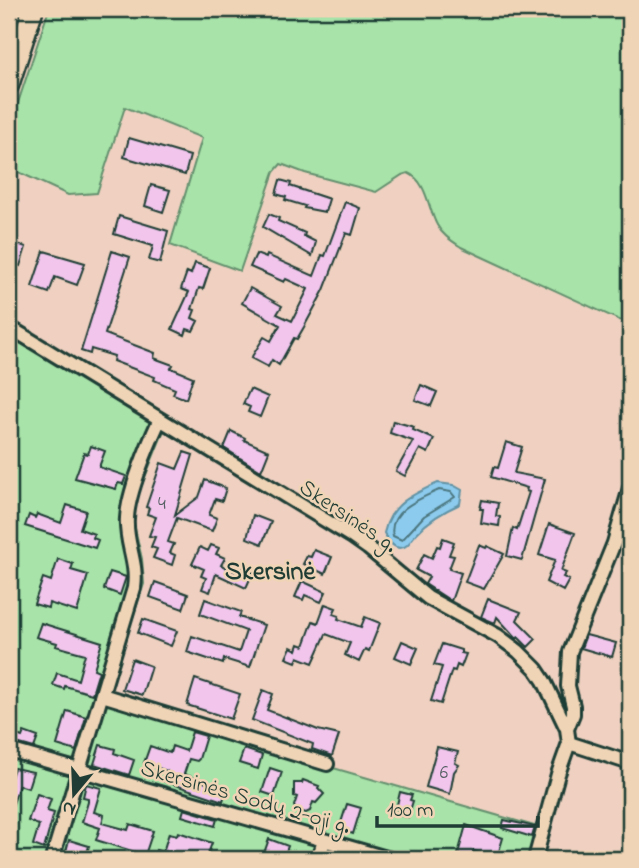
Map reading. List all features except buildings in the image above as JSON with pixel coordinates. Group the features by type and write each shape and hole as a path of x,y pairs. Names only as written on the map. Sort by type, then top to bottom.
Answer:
{"highway":[{"path":"9,43 20,9"},
{"path":"9,84 33,9"}],"street":[{"name":"Skersinės g.","path":"9,327 351,536 428,598 498,636 518,651 544,681 567,729 569,743"},
{"path":"52,859 134,588 136,572 128,537 128,509 159,421"},
{"path":"567,729 573,714 568,686 570,652 614,543 630,488"},
{"path":"102,695 327,764"},
{"path":"535,859 569,743 630,763"},
{"name":"Skersinės Sodų 2-oji g.","path":"9,750 390,859"},
{"path":"318,859 324,841"}],"green space":[{"path":"49,9 630,9 630,325 461,247 439,229 423,189 408,173 376,192 281,164 274,172 240,271 170,245 202,138 125,107 97,193 68,195 10,168 9,130"},
{"path":"16,337 165,428 132,509 144,584 105,702 541,828 531,859 9,859 9,357"}],"water":[{"path":"438,483 453,485 462,490 460,504 432,520 405,546 395,546 384,533 391,514 404,501"}],"district":[{"name":"Skersinė","path":"270,570"}]}
